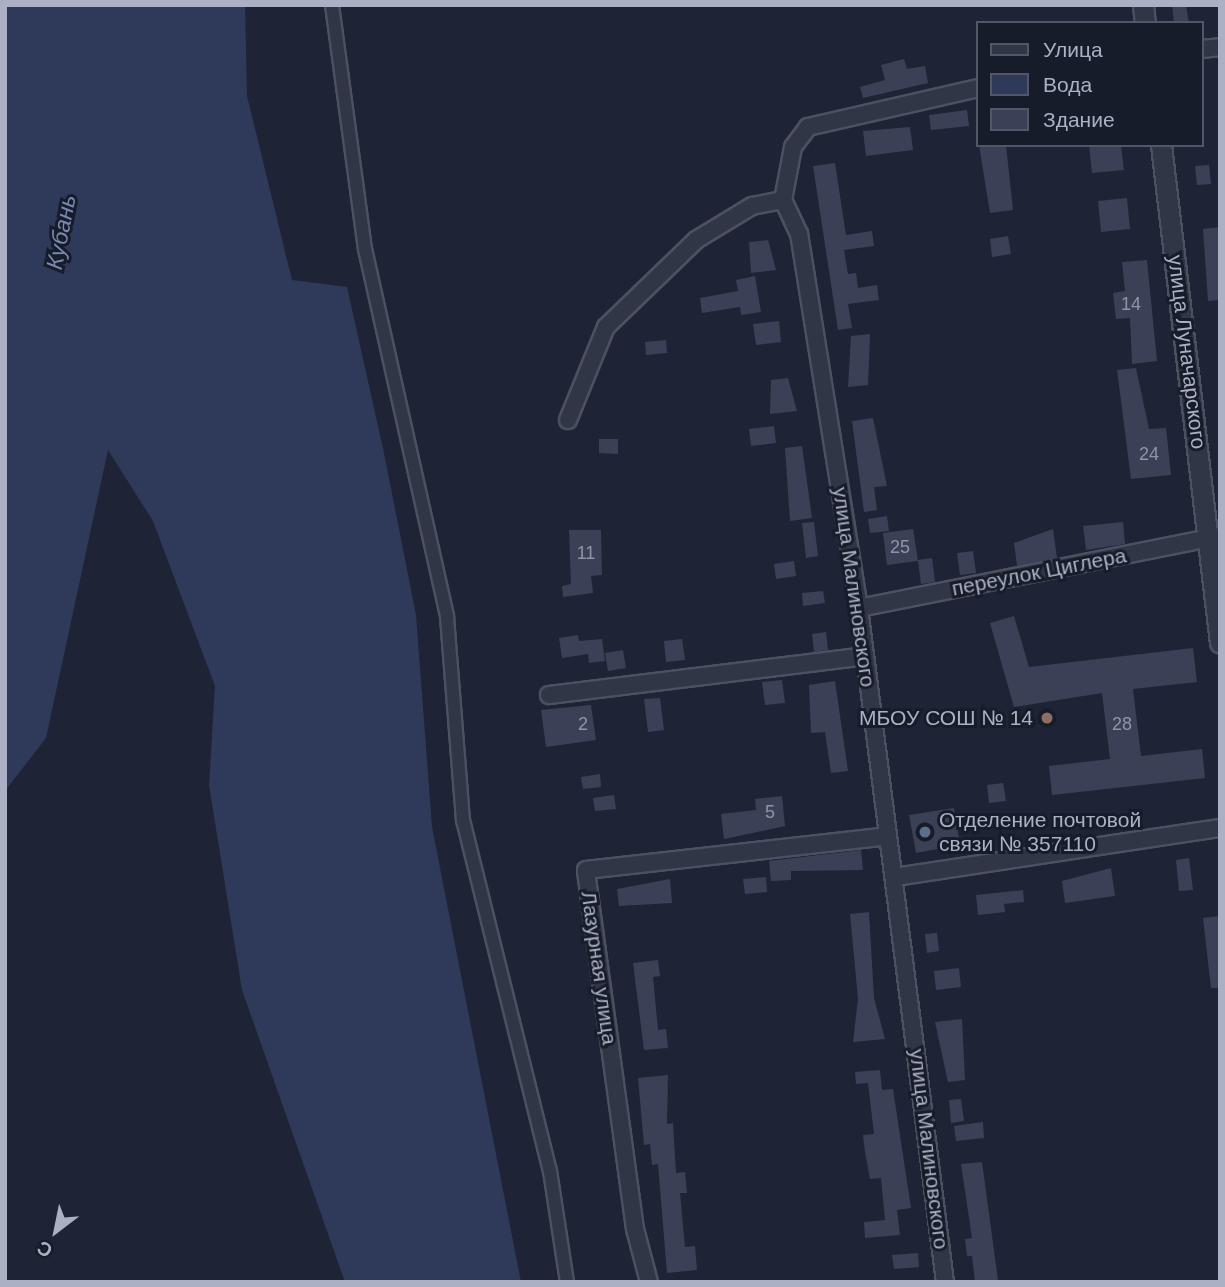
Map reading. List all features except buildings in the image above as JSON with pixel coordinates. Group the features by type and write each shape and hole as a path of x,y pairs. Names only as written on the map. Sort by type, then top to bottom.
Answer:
{"street":[{"path":"332,5 365,250 447,617 463,820 550,1171 567,1282"},
{"path":"568,421 606,327 696,240 752,206 783,200 793,147 808,127 820,122 976,88"},
{"name":"улица Луначарского","path":"1161,147 1214,537 1220,643"},
{"name":"улица Малиновского","path":"783,200 799,234 859,608 945,1282"},
{"name":"переулок Циглера","path":"859,608 1214,537"},
{"path":"549,695 865,656"},
{"path":"895,877 1220,828"},
{"name":"Лазурная улица","path":"649,1282 635,1229 586,870 887,836"}],"water":[{"name":"Кубань","path":"5,5 245,5 247,96 292,280 347,287 384,453 416,615 432,827 521,1282 345,1282 242,990 209,785 215,686 153,521 108,450 46,738 5,791"}],"place":[{"name":"МБОУ СОШ № 14","path":"1047,718"},
{"name":"Отделение почтовой связи № 357110","path":"925,832"}]}
